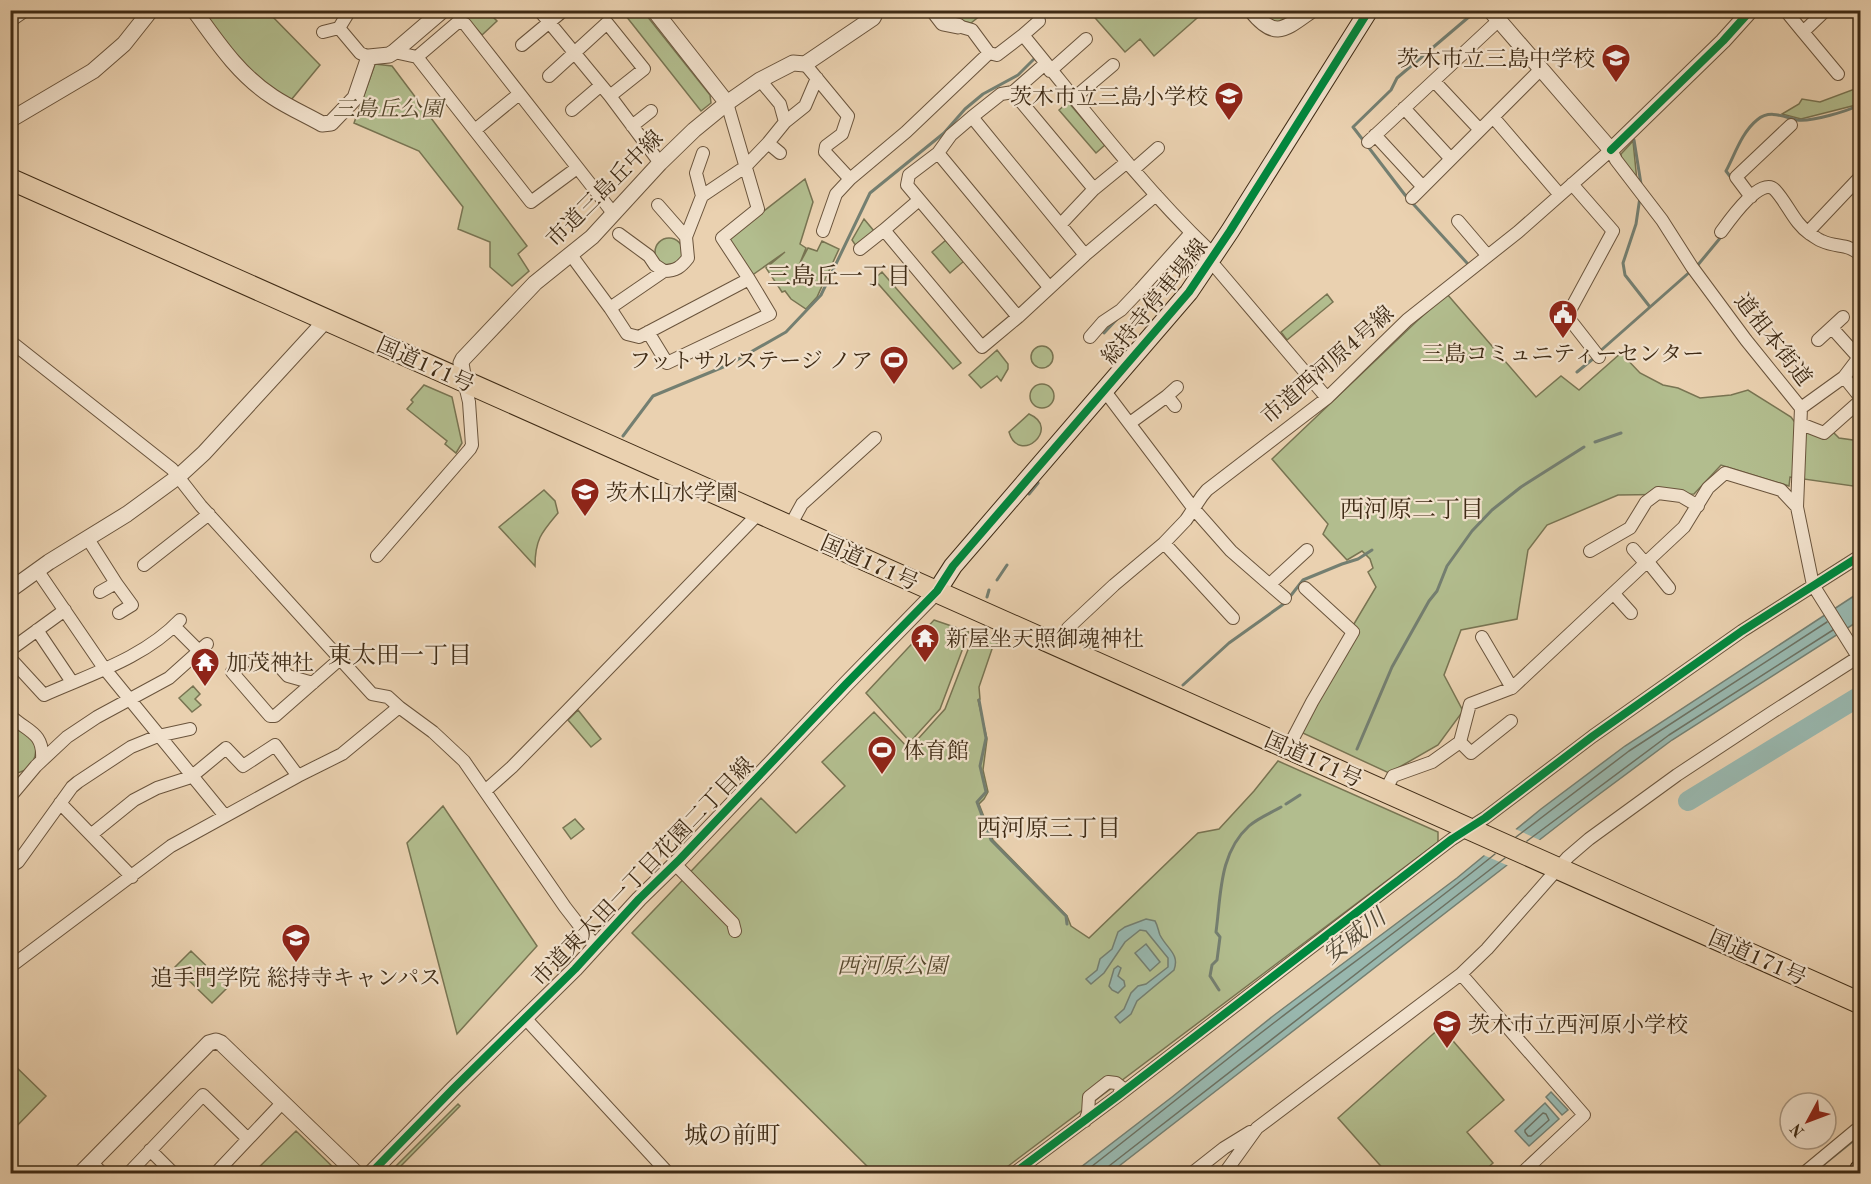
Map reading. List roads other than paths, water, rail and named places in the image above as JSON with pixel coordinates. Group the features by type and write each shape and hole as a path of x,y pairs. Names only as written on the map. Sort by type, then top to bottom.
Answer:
{"highway":[{"name":"国道171号","path":"10,179 1860,1003"}],"main road":[{"name":"総持寺停車場線","path":"937,591 953,566 1189,291 1214,256 1369,10"}],"street":[{"path":"10,21 26,10"},
{"path":"10,120 93,71 124,44 151,10"},
{"path":"194,10 229,58 243,73 272,96 322,124 331,123 355,98 369,57"},
{"path":"539,10 610,96 660,163"},
{"path":"522,45 564,10"},
{"path":"648,332 667,363 770,314 722,238 758,209 727,103 654,10"},
{"name":"市道三島丘中線","path":"464,381 461,363 463,359 535,283 592,237 660,163 694,130 727,103 760,81 793,63 806,64 860,28 873,18 878,10"},
{"path":"933,10 943,23 972,30 989,53 997,55 1039,21"},
{"path":"1251,10 1269,28 1277,29 1287,28 1312,10"},
{"path":"1423,187 1371,138 1434,81 1494,15 1611,150 1723,41 1751,10"},
{"path":"1785,10 1838,74"},
{"path":"1803,32 1826,10"},
{"path":"323,32 339,28 349,11"},
{"path":"339,28 360,53 369,57 389,55 438,12"},
{"path":"417,57 458,22 465,24 613,213"},
{"path":"549,76 607,23 644,69 610,96"},
{"path":"1023,35 1130,165 1214,256 1213,264 1327,398"},
{"path":"1018,317 907,185 909,175 938,153 951,135 1001,94 1013,92 1086,39"},
{"path":"394,52 417,57 531,202 578,168"},
{"path":"823,231 836,195 850,179 906,132 989,53"},
{"path":"806,64 848,116 842,134 826,146 825,152 850,179"},
{"path":"1074,98 1113,65"},
{"path":"1412,198 1541,69"},
{"path":"619,234 649,256 655,265 664,271 674,271 682,266 688,258 686,237 702,196 745,166 785,122 805,106 817,78"},
{"path":"760,81 780,104 785,122"},
{"path":"1434,81 1480,130"},
{"path":"572,110 600,86"},
{"path":"1013,92 1094,189"},
{"path":"475,130 519,94"},
{"path":"1404,108 1451,159"},
{"path":"632,126 651,111"},
{"path":"972,117 1085,255"},
{"path":"1493,117 1560,195"},
{"path":"1751,197 1736,177 1791,125"},
{"path":"768,143 780,153"},
{"path":"1061,224 1094,189 1158,148"},
{"name":"市道西河原4号線","path":"1059,646 1068,628 1164,543 1186,520 1207,490 1327,398 1407,320 1518,232 1611,150"},
{"name":"道祖本街道","path":"1611,150 1746,340 1801,408 1797,507 1815,588"},
{"path":"702,196 696,173 703,153"},
{"path":"938,153 1049,287"},
{"path":"1808,232 1860,177"},
{"path":"1572,184 1613,231 1567,316 1599,357"},
{"path":"1721,232 1751,197 1763,187 1768,186 1774,188 1808,232 1823,242 1853,248 1860,255"},
{"path":"884,230 982,347 1156,195"},
{"path":"860,249 919,200"},
{"path":"658,205 686,237"},
{"path":"1458,221 1487,255"},
{"path":"1090,338 1103,322 1120,310 1140,290 1191,233"},
{"path":"572,255 627,334 639,337 749,279"},
{"path":"610,308 664,271"},
{"path":"1818,340 1843,317"},
{"path":"10,590 37,570 134,509 179,476 204,453 327,320"},
{"path":"1801,408 1844,376 1860,357 1832,328"},
{"path":"10,341 165,463 372,694 388,697 464,760 596,947"},
{"path":"1801,424 1824,433 1860,399 1844,376"},
{"path":"377,556 471,449 469,402 464,381"},
{"path":"1130,423 1171,401 1177,387"},
{"path":"1104,390 1194,509 1231,551 1285,598"},
{"path":"790,526 802,504 875,438"},
{"path":"1386,791 1393,777 1432,762 1460,742 1470,704 1512,688 1684,527 1708,488 1725,473 1780,490 1797,507"},
{"path":"1590,551 1630,528 1646,502 1658,493 1681,496 1698,506"},
{"path":"485,791 512,767 760,512"},
{"path":"144,565 209,514"},
{"path":"88,539 132,605 119,613"},
{"path":"1164,543 1233,618"},
{"path":"1634,549 1669,588"},
{"path":"1270,584 1307,550"},
{"path":"1013,1173 1472,830 1593,736 1742,631 1815,588 1860,556"},
{"path":"37,570 104,668 225,816"},
{"path":"100,592 116,583"},
{"path":"1288,748 1353,632 1305,588"},
{"path":"1191,1173 1224,1148 1257,1128 1461,974 1487,949 1549,864 1589,839 1677,775 1859,656 1815,588"},
{"name":"市道東太田一丁目花園二丁目線","path":"370,1173 596,947 639,899 937,591"},
{"path":"1614,594 1631,613"},
{"path":"10,650 65,610"},
{"path":"10,658 44,695 111,666 144,648 177,623 203,648 169,678 79,728 42,759 10,797"},
{"path":"37,630 72,682"},
{"path":"1482,638 1512,688"},
{"path":"244,662 232,672 270,716 275,716 340,659"},
{"path":"280,667 288,676 313,684"},
{"path":"10,967 171,846 342,754 399,707"},
{"path":"10,715 35,734 41,743 42,759"},
{"path":"1460,742 1471,753 1511,721"},
{"path":"11,868 18,862 72,787 131,747 158,736 190,729"},
{"path":"92,834 134,800 158,788 191,777 226,748 243,766 275,745 298,776"},
{"path":"10,778 26,776"},
{"path":"60,803 132,877"},
{"path":"675,864 733,923 735,931"},
{"path":"1461,974 1584,1115 1521,1173"},
{"path":"525,1018 669,1173"},
{"path":"103,1173 86,1168 213,1041 221,1043 357,1173"},
{"path":"1085,1121 1089,1097 1102,1085 1108,1082 1116,1083 1120,1087 1119,1095"},
{"path":"128,1173 203,1095 248,1139"},
{"path":"215,1173 283,1102"},
{"path":"1224,1173 1257,1128"},
{"path":"1803,1173 1856,1130 1860,1130"},
{"path":"150,1150 174,1173"}],"water":[{"path":"1860,592 1860,620 1672,740 1578,810 1110,1173 1072,1174 1273,1016 1457,878 1541,809 1625,746"},
{"path":"1146,919 1155,921 1160,935 1174,956 1174,970 1137,1001 1131,1014 1120,1023 1115,1017 1124,1009 1131,993 1168,967 1168,958 1146,931 1140,930 1125,942 1104,973 1091,984 1086,979 1097,970 1100,959 1112,949 1118,932"},
{"path":"1146,944 1160,962 1150,971 1135,953"},
{"path":"1118,966 1121,968 1118,976 1124,981 1125,986 1118,993 1109,986 1114,969"},
{"path":"1551,1092 1568,1110 1562,1115 1546,1097"},
{"path":"1545,1103 1559,1119 1529,1146 1515,1131"}],"waterway":[{"path":"1467,263 1405,195 1353,127 1391,90 1397,78 1477,10"},
{"path":"623,436 653,396 728,365 786,332 821,295 870,193 944,133 965,109 983,94 1018,75 1035,58"},
{"path":"1732,179 1726,171 1743,137 1762,117 1772,114 1803,120 1838,113 1860,105"},
{"path":"1634,140 1641,184"},
{"path":"1640,197 1636,224 1623,263 1625,275 1650,307"},
{"path":"1697,266 1721,237"},
{"path":"1180,254 1193,240"},
{"path":"1598,353 1692,270"},
{"path":"1104,333 1117,319"},
{"path":"1577,372 1594,358"},
{"path":"1595,442 1621,433"},
{"path":"1357,749 1392,667 1437,591 1447,566 1472,531 1492,510 1521,487 1584,447"},
{"path":"1029,494 1038,483"},
{"path":"1183,685 1229,643 1285,603 1303,580 1358,559 1372,550"},
{"path":"997,580 1007,565"},
{"path":"987,597 989,590"},
{"path":"1688,801 1860,696"},
{"path":"1856,699 1860,705"},
{"path":"979,700 986,738 980,766 986,792 977,802 991,840 1066,916 1067,924"},
{"path":"1286,804 1300,795"},
{"path":"1219,990 1210,976 1212,965 1217,960 1220,937 1216,932 1223,875 1227,862 1239,837 1249,826 1281,807"},
{"path":"1814,1172 1855,1139"}],"place":[{"name":"茨木市立三島中学校","path":"1616,84"},
{"name":"茨木市立三島小学校","path":"1229,122"},
{"name":"三島コミュニティーセンター","path":"1563,340"},
{"name":"フットサルステージ ノア","path":"894,386"},
{"name":"茨木山水学園","path":"585,518"},
{"name":"新屋坐天照御魂神社","path":"925,664"},
{"name":"加茂神社","path":"205,688"},
{"name":"体育館","path":"882,776"},
{"name":"追手門学院 総持寺キャンパス","path":"296,964"},
{"name":"茨木市立西河原小学校","path":"1447,1050"}],"district":[{"name":"三島丘一丁目","path":"839,276"},
{"name":"西河原二丁目","path":"1412,509"},
{"name":"東太田一丁目","path":"400,655"},
{"name":"西河原三丁目","path":"1049,828"},
{"name":"城の前町","path":"732,1135"}],"park label":[{"name":"三島丘公園","path":"388,108"},
{"name":"西河原公園","path":"892,965"}],"water label":[{"name":"安威川","path":"1354,936"}]}
